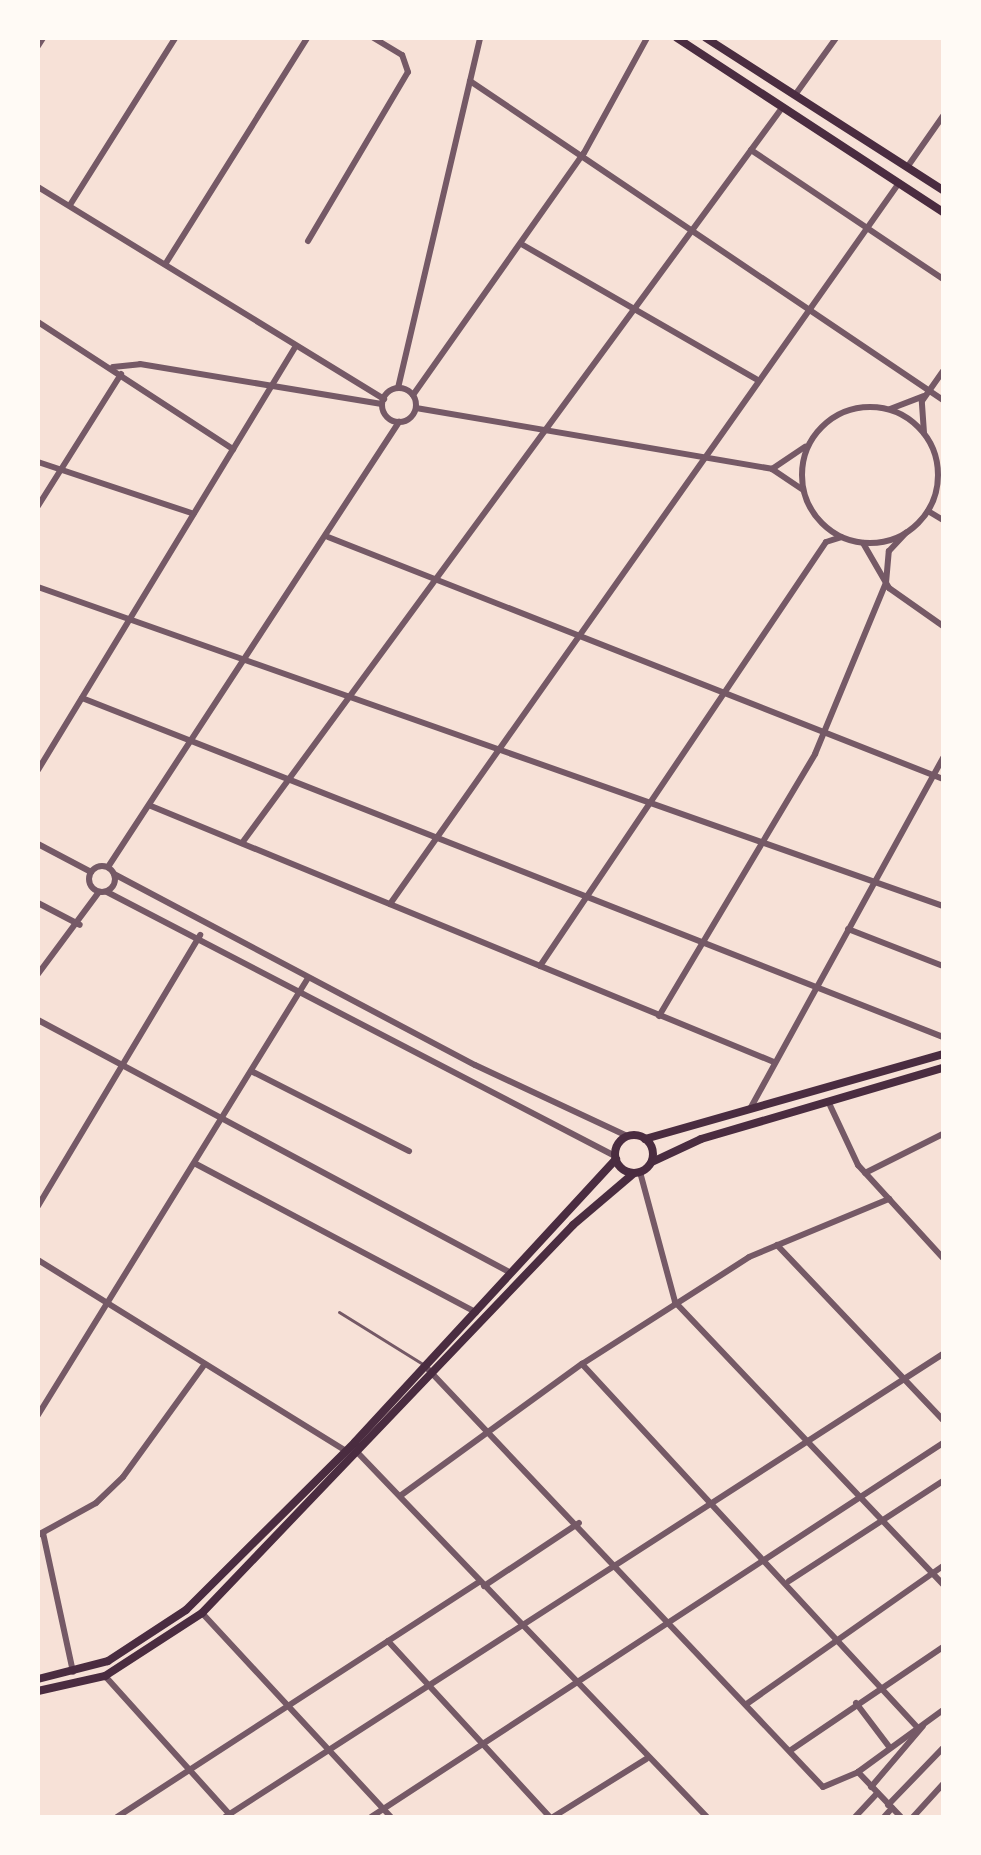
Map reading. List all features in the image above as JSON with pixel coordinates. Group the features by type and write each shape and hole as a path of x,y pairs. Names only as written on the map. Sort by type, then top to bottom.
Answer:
{"main road":[{"path":"677,38 943,212"},
{"path":"706,38 943,190"},
{"path":"38,1679 73,1672 127,1651 186,1610 346,1451 476,1312 615,1157 627,1136 645,1139 943,1054"},
{"path":"38,1691 105,1676 202,1613 607,1190 652,1162 828,1101 943,1068"},
{"path":"645,1139 652,1162"},
{"path":"615,1157 637,1173"}],"street":[{"path":"38,46 43,38"},
{"path":"70,205 175,38"},
{"path":"166,263 307,38"},
{"path":"308,241 408,72 402,55 374,38"},
{"path":"383,402 398,388 480,38"},
{"path":"416,408 413,395 523,245 584,153 647,38"},
{"path":"795,95 836,38"},
{"path":"470,81 698,229 943,400"},
{"path":"242,843 542,430 639,311 782,108"},
{"path":"908,166 943,116"},
{"path":"751,150 943,279"},
{"path":"390,904 756,379 899,183"},
{"path":"38,187 166,263 383,402 399,422"},
{"path":"523,245 756,379"},
{"path":"38,322 113,367 233,449"},
{"path":"38,770 296,346"},
{"path":"113,367 140,364 383,402"},
{"path":"659,1016 763,843 824,733 886,583 889,551 928,511 938,471 924,433 920,410 943,371"},
{"path":"38,506 121,374"},
{"path":"398,388 413,395"},
{"path":"772,469 794,460 842,412 886,409 928,392"},
{"path":"91,872 108,867 151,806 328,537 399,422 416,408 772,469 802,489 822,524 826,542"},
{"path":"886,409 924,433"},
{"path":"802,489 810,442"},
{"path":"38,462 194,514"},
{"path":"928,511 943,520"},
{"path":"822,524 841,537 863,543 906,533"},
{"path":"328,537 943,779"},
{"path":"540,966 826,542 841,537"},
{"path":"863,543 886,583 943,626"},
{"path":"38,587 943,906"},
{"path":"82,698 943,1037"},
{"path":"748,1112 943,758"},
{"path":"151,806 774,1062"},
{"path":"38,844 91,872 99,892"},
{"path":"108,867 114,874 308,978 627,1136"},
{"path":"107,892 114,874"},
{"path":"99,892 107,892 200,935 615,1157"},
{"path":"38,974 80,925 99,892"},
{"path":"38,903 80,925"},
{"path":"848,929 943,966"},
{"path":"38,1206 200,935"},
{"path":"38,1415 111,1304 308,978"},
{"path":"38,1020 511,1273"},
{"path":"253,1072 409,1151"},
{"path":"828,1101 865,1173 943,1258"},
{"path":"865,1173 943,1134"},
{"path":"196,1164 476,1312"},
{"path":"637,1173 675,1302 943,1584"},
{"path":"400,1496 582,1364 675,1302 777,1245 889,1199"},
{"path":"777,1245 943,1420"},
{"path":"38,1260 346,1451"},
{"path":"105,1676 229,1816 717,1504 943,1354"},
{"path":"582,1364 789,1581 918,1728"},
{"path":"73,1672 40,1534 96,1503 123,1477 204,1365"},
{"path":"425,1366 490,1429 826,1788 858,1772 943,1710"},
{"path":"371,1817 943,1443"},
{"path":"358,1453 646,1759 707,1817"},
{"path":"789,1581 943,1481"},
{"path":"117,1817 388,1641 579,1523"},
{"path":"748,1703 943,1566"},
{"path":"202,1613 391,1817"},
{"path":"388,1641 552,1817 646,1759"},
{"path":"791,1750 856,1703 943,1647"},
{"path":"856,1703 890,1748"},
{"path":"855,1817 926,1722"},
{"path":"884,1817 890,1806 943,1748"},
{"path":"858,1772 901,1817"},
{"path":"913,1817 943,1784"}],"lane":[{"path":"339,1312 425,1366"}]}
